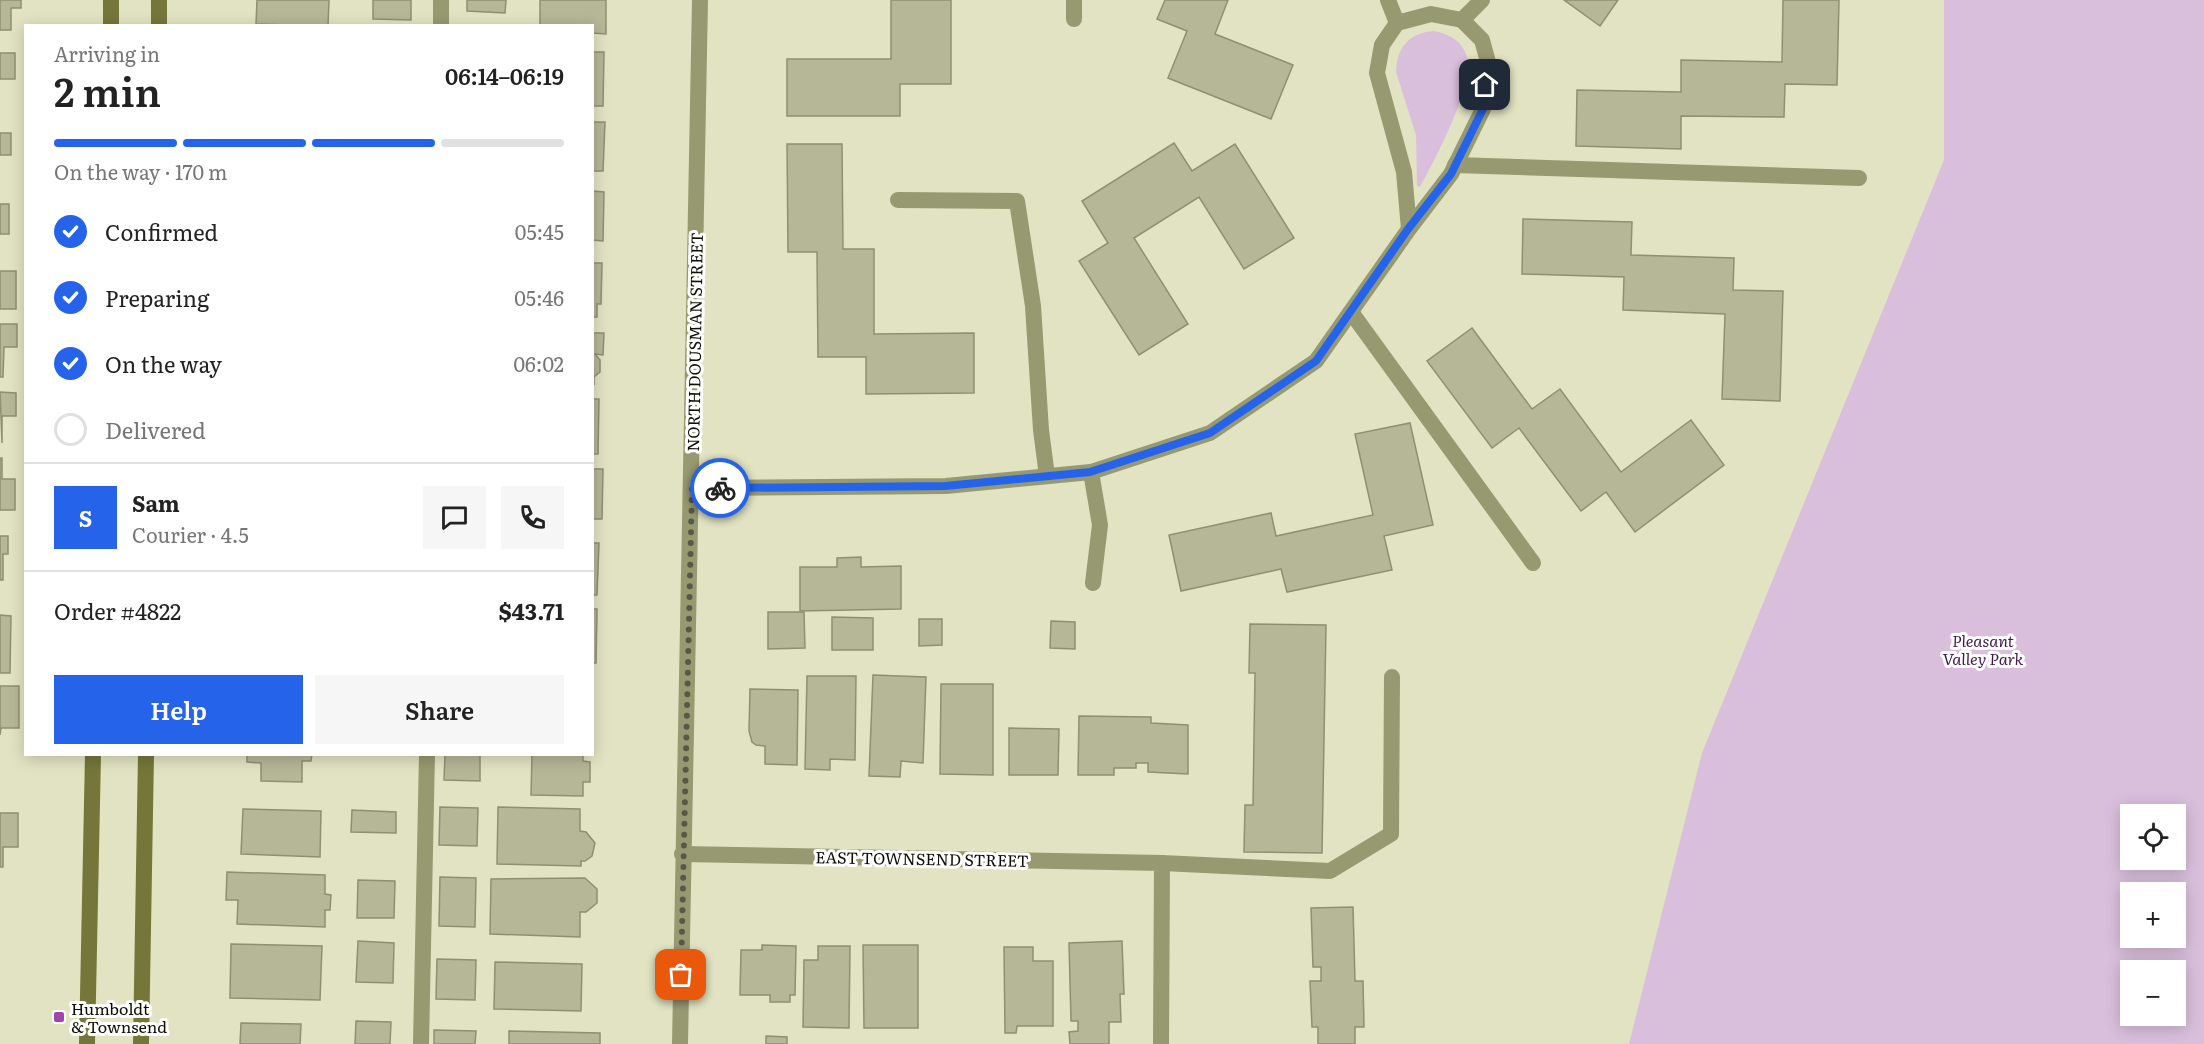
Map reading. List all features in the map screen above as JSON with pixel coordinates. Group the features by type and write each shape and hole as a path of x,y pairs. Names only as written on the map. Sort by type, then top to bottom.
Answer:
{"main road":[{"path":"111,0 111,24"},
{"path":"159,0 159,24"},
{"path":"87,1044 93,756"},
{"path":"141,1044 146,756"}],"street":[{"path":"441,0 441,24"},
{"name":"NORTH DOUSMAN STREET","path":"680,1044 700,0"},
{"path":"1074,0 1074,19"},
{"path":"1388,0 1397,22"},
{"path":"1462,20 1482,0"},
{"path":"692,488 945,486 1090,472 1210,433 1316,361 1455,165 1483,109 1488,62 1482,40 1462,20 1431,14 1397,22 1382,45 1377,73 1404,172 1408,229"},
{"path":"1455,165 1859,178"},
{"path":"898,200 1017,201 1033,306 1041,430 1047,476"},
{"path":"1351,312 1533,563"},
{"path":"1090,472 1100,525 1093,583"},
{"name":"EAST TOWNSEND STREET","path":"682,854 1162,863 1330,871 1391,834 1392,677"},
{"path":"421,1044 427,756"},
{"path":"1161,1044 1162,863"}],"green space":[{"name":"Pleasant Valley Park","path":"1944,0 2204,0 2204,1044 1629,1044 1702,753 1944,160"},
{"path":"1434,31 1449,36 1460,44 1466,54 1468,67 1460,102 1420,187 1417,186 1416,135 1396,72 1399,55 1406,43 1411,38 1425,32"}],"building":[{"path":"0,0 21,0 21,8 11,8 11,30 0,30"},
{"path":"257,0 329,0 328,24 256,24"},
{"path":"373,0 411,0 411,20 373,19"},
{"path":"467,0 506,0 505,13 467,11"},
{"path":"540,0 606,0 606,34 594,33 594,24 540,24"},
{"path":"891,0 951,0 951,84 900,84 900,116 787,116 787,59 891,59"},
{"path":"1165,0 1228,0 1215,34 1293,65 1271,119 1168,78 1187,31 1157,19"},
{"path":"1564,0 1618,0 1600,26"},
{"path":"1783,0 1839,0 1837,85 1785,84 1784,117 1681,116 1681,149 1576,146 1577,90 1681,92 1681,60 1782,62"},
{"path":"594,52 604,52 603,106 594,106"},
{"path":"0,53 15,53 15,79 0,79"},
{"path":"594,122 605,122 603,171 594,171"},
{"path":"0,133 11,133 11,155 0,155"},
{"path":"1174,143 1192,171 1235,144 1294,238 1244,269 1199,197 1134,238 1188,324 1139,355 1079,261 1108,243 1082,201"},
{"path":"787,144 842,144 843,249 874,249 874,334 974,333 974,393 866,394 866,357 818,357 817,252 788,252"},
{"path":"594,191 604,192 603,241 594,240"},
{"path":"0,204 9,204 9,234 0,234"},
{"path":"1523,219 1632,222 1631,255 1734,258 1733,290 1783,291 1780,401 1722,399 1725,314 1623,310 1624,277 1522,274"},
{"path":"594,263 602,263 601,304 597,304 597,317 594,317"},
{"path":"0,271 16,271 16,309 0,309"},
{"path":"0,324 17,324 17,347 4,347 3,377 0,377"},
{"path":"1472,328 1532,409 1560,389 1621,472 1691,420 1724,465 1635,532 1606,492 1581,511 1519,428 1492,448 1427,361"},
{"path":"594,333 604,333 603,355 595,354 600,360 600,372 594,377"},
{"path":"0,392 16,393 16,416 2,416 2,443"},
{"path":"594,399 599,399 598,454 594,454"},
{"path":"1410,423 1433,525 1384,536 1392,570 1287,592 1281,569 1181,591 1169,535 1271,513 1276,536 1373,515 1355,434"},
{"path":"0,458 2,458 2,479 15,479 15,510 0,510"},
{"path":"594,469 603,469 602,519 594,519"},
{"path":"0,536 8,536 8,554 3,554 3,580 0,580"},
{"path":"594,543 599,543 597,595 594,595"},
{"path":"861,557 861,567 901,566 901,609 800,611 800,567 837,567 837,558"},
{"path":"594,609 597,609 596,663 594,663"},
{"path":"768,612 804,612 805,648 768,649"},
{"path":"0,615 11,616 10,673 0,673"},
{"path":"832,617 873,618 873,650 832,650"},
{"path":"919,619 942,619 942,645 919,646"},
{"path":"1051,621 1075,622 1075,649 1050,648"},
{"path":"1250,624 1326,625 1322,853 1244,852 1245,805 1253,805 1255,673 1249,673"},
{"path":"873,675 926,677 923,763 901,761 900,777 869,776"},
{"path":"807,676 856,676 855,760 830,759 830,770 805,769"},
{"path":"941,684 993,684 993,775 940,774"},
{"path":"0,686 19,686 19,728 1,728 0,735"},
{"path":"750,689 798,690 797,765 765,764 765,746 752,742 749,731"},
{"path":"1079,716 1151,717 1151,723 1188,725 1188,774 1148,772 1148,763 1136,763 1136,768 1114,768 1114,775 1078,775"},
{"path":"1009,728 1059,729 1058,775 1009,775"},
{"path":"247,756 312,756 311,761 302,761 302,782 261,781 261,763 247,762"},
{"path":"445,756 480,756 480,781 444,780"},
{"path":"532,756 583,756 583,761 590,762 590,782 583,782 583,796 531,795"},
{"path":"440,807 478,808 477,846 439,845"},
{"path":"498,807 580,809 580,831 586,832 595,843 592,856 581,861 581,866 497,864"},
{"path":"243,809 321,811 320,857 241,854"},
{"path":"352,810 396,812 396,833 351,832"},
{"path":"0,813 18,813 18,847 3,847 3,867 0,867"},
{"path":"227,872 325,875 325,894 331,895 330,910 325,910 325,927 237,924 238,900 226,900"},
{"path":"440,877 476,878 475,927 439,926"},
{"path":"585,878 597,889 597,903 586,912 580,912 580,937 490,934 491,879"},
{"path":"358,880 395,881 394,918 357,918"},
{"path":"1353,907 1355,981 1363,981 1364,1027 1355,1027 1355,1044 1318,1044 1318,1027 1312,1027 1310,981 1321,981 1321,967 1313,967 1311,908"},
{"path":"358,941 394,943 393,983 356,982"},
{"path":"1122,941 1124,994 1120,994 1121,1022 1109,1022 1109,1044 1070,1044 1069,1032 1078,1031 1078,1021 1071,1021 1069,943"},
{"path":"231,944 322,946 320,1000 230,998"},
{"path":"762,945 796,946 795,995 790,995 790,1002 770,1002 770,995 740,995 741,950 762,950"},
{"path":"863,945 918,945 918,1028 864,1028"},
{"path":"818,946 850,946 849,1028 803,1027 804,960 818,960"},
{"path":"1004,947 1033,947 1033,961 1053,961 1053,1026 1017,1026 1016,1033 1005,1033"},
{"path":"437,959 476,960 475,1000 436,999"},
{"path":"495,962 582,964 581,1011 494,1009"},
{"path":"356,1021 391,1022 390,1044 355,1044"},
{"path":"241,1023 301,1024 300,1044 240,1044"},
{"path":"434,1030 476,1031 475,1044 434,1044"},
{"path":"509,1031 600,1033 600,1044 509,1044"},
{"path":"766,1036 787,1037 787,1044 766,1044"}],"way so far":[{"path":"681,975 692,488 720,488"}],"place":[{"name":"Humboldt & Townsend","path":"59,1017"}],"route":[{"path":"720,488 945,486 1090,472 1210,433 1316,361 1408,229 1451,174 1483,109 1485,85"}]}
